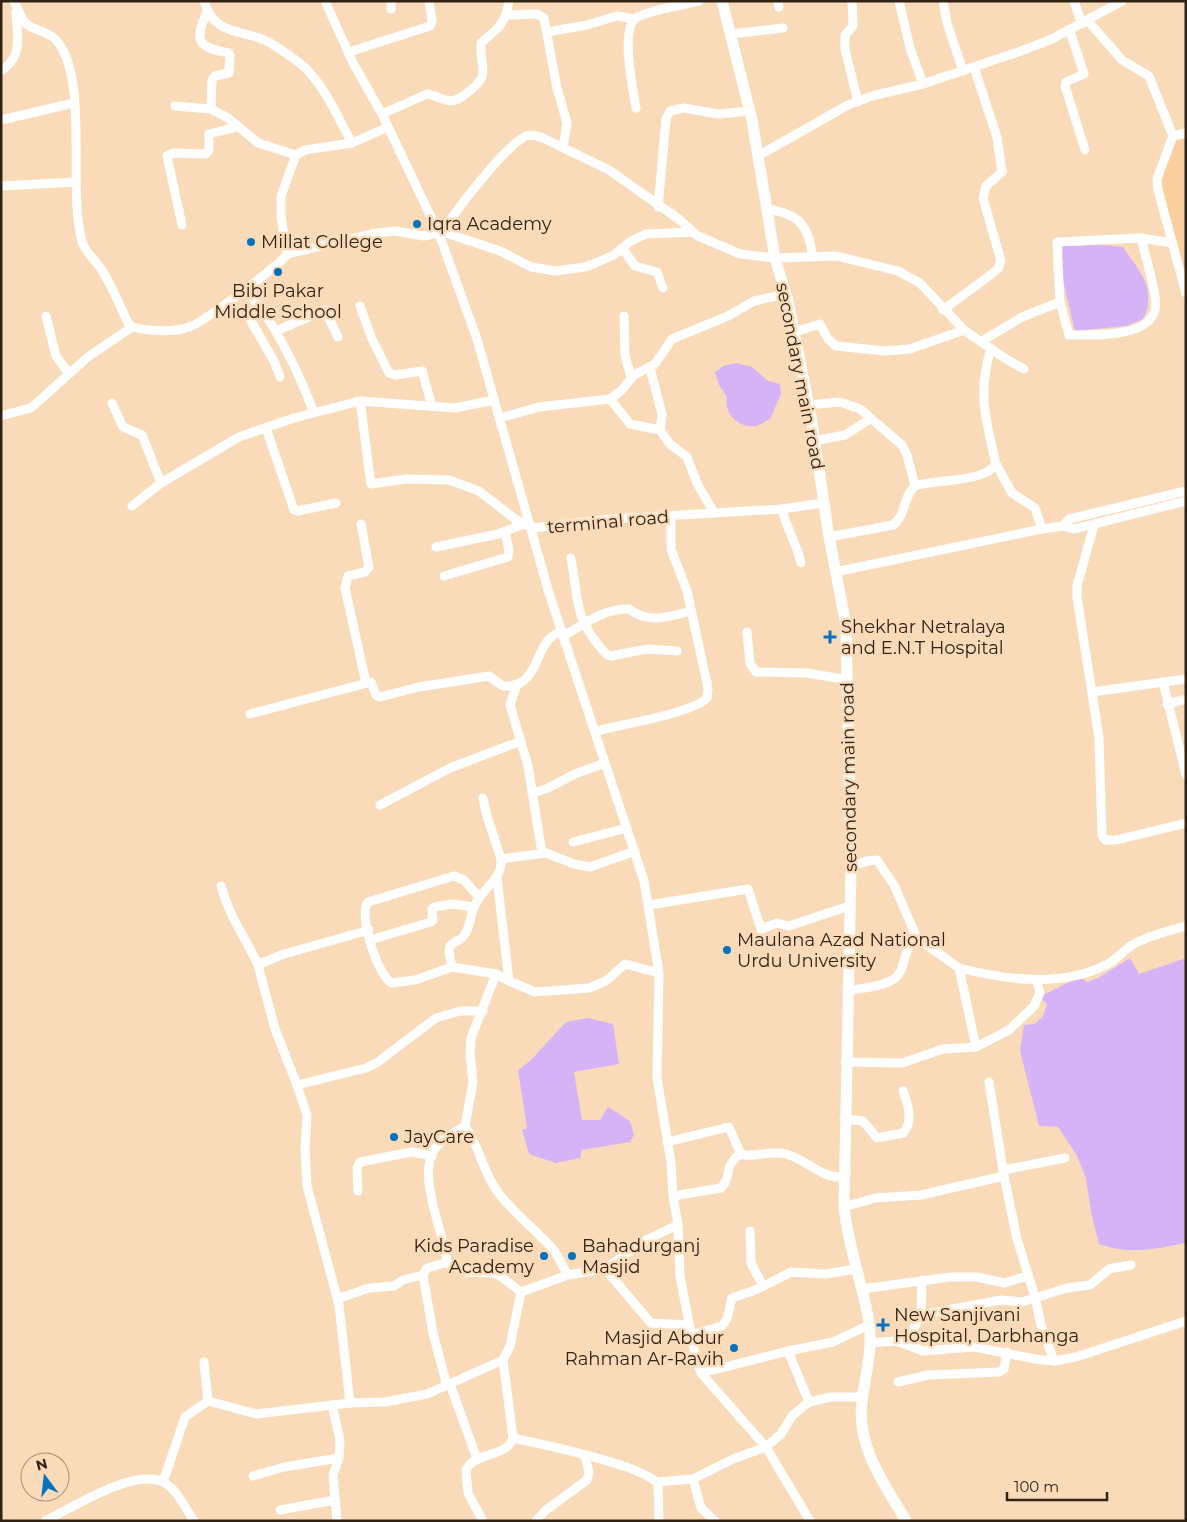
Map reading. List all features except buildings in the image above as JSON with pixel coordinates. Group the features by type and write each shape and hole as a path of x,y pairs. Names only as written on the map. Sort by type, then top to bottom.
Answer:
{"main road":[{"name":"secondary main road","path":"722,1 750,111 775,258 795,332 835,572 846,625 851,867 845,1062 844,1208 869,1325 871,1350 861,1422 865,1444 876,1470 906,1521"}],"street":[{"path":"204,1 207,12 216,25 228,30 262,38 309,72 318,82 352,143"},
{"path":"325,1 349,52 352,63 382,114 441,233 477,339 528,526 644,881 659,973 658,1078 671,1162 673,1196 678,1225 680,1276 696,1360 701,1373 766,1447 802,1517 810,1521"},
{"path":"349,52 430,26 432,22 429,1"},
{"path":"382,114 427,94 455,101 477,85 481,81 484,69 481,44 496,32 506,15 508,1"},
{"path":"547,32 587,25 617,16 635,18 699,1"},
{"path":"852,1 852,27 846,35 845,49 858,102"},
{"path":"899,1 910,48 923,84"},
{"path":"943,1 947,23 963,71"},
{"path":"1074,1 1085,23 1122,60 1149,76 1173,136 1157,179 1160,202 1186,293"},
{"path":"758,156 830,114 872,96 923,84 1044,42 1070,31 1122,1"},
{"path":"1,71 13,62 17,50 15,4"},
{"path":"15,4 27,25 48,33 62,48 72,75 79,226 84,247 104,272 128,323 132,327"},
{"path":"207,12 201,27 202,43 209,50 229,53 230,56 229,73 216,76 212,80 211,109"},
{"path":"506,15 540,15 544,18 555,81 567,123 563,148"},
{"path":"635,18 628,31 636,108"},
{"path":"731,34 783,28"},
{"path":"1070,31 1084,74 1066,82 1065,86 1085,150"},
{"path":"943,310 998,269 1001,261 983,198 986,186 1001,174 998,137 974,67"},
{"path":"1,120 74,103"},
{"path":"175,106 211,109 228,118 258,143 296,155"},
{"path":"658,207 666,119 670,111 684,108 718,114 750,111"},
{"path":"1,416 31,408 88,356 132,327 176,330 191,327 248,289 282,262 286,254 281,217 281,196 296,155 305,150 352,143 388,126"},
{"path":"182,225 167,156 173,153 206,154 209,150 210,134 237,127"},
{"path":"1173,136 1186,133"},
{"path":"441,233 453,214 487,174 520,140 534,135 609,170 658,207 680,220 703,239 740,254 775,258 836,256 898,271 920,283 943,310 964,330 1024,369"},
{"path":"1,186 76,182"},
{"path":"767,210 788,214 805,225 810,236 814,257"},
{"path":"286,254 377,233 395,231 424,236 441,233 500,251 531,267 555,271 592,265 646,234 693,232"},
{"path":"1141,238 1154,291 1156,309 1149,322 1139,328 1106,334 1069,335 1060,302 1057,242 1141,238 1172,243"},
{"path":"622,248 635,266 657,272 663,288"},
{"path":"248,289 256,306 276,331 297,369 314,413"},
{"path":"500,418 539,407 610,399 621,391 631,378 650,368 658,361 672,339 728,316 754,301 786,294"},
{"path":"982,341 1022,317 1060,302"},
{"path":"256,306 251,321 274,361 280,378"},
{"path":"360,306 372,339 389,373 396,376 422,371 432,406"},
{"path":"276,331 325,310 338,336"},
{"path":"46,316 56,356 69,374"},
{"path":"624,316 625,355 631,378"},
{"path":"795,332 820,324 828,339 836,346 886,351 910,349 964,330"},
{"path":"991,349 984,370 982,391 987,427 996,464 1012,493 1035,508 1042,529"},
{"path":"650,368 662,414 660,430 670,444 687,457 697,483 714,513"},
{"path":"610,399 630,424 660,430"},
{"path":"132,506 161,483 239,437 314,413 360,401 455,408 494,400"},
{"name":"terminal road","path":"360,401 371,484 406,479 449,480 479,491 528,526 782,509 823,503"},
{"path":"808,405 840,402 860,409 899,442 904,449 915,486"},
{"path":"112,403 123,427 142,435 161,483"},
{"path":"814,442 844,434 870,419"},
{"path":"266,428 294,510 298,512 336,503"},
{"path":"829,537 894,525 899,520 910,491 915,486 981,475 992,470 996,464"},
{"path":"835,572 1042,529 1063,526 1074,530 1162,502 1186,491"},
{"path":"1063,526 1070,519 1162,502 1185,504"},
{"path":"782,509 801,563"},
{"path":"596,730 676,712 701,703 707,698 708,688 692,611 671,549 671,516"},
{"path":"361,524 369,567 365,572 348,576 346,588 366,683"},
{"path":"1094,525 1077,591 1098,738 1102,794 1101,832 1103,838 1109,841 1186,823"},
{"path":"436,547 528,526"},
{"path":"444,576 508,557 509,550 505,532"},
{"path":"571,558 575,598 584,625 609,656 647,650 677,651"},
{"path":"250,714 366,683 372,683 376,695 380,697 419,687 485,676 493,677 503,686 517,684 531,674 548,640 584,625 594,617 623,609 629,609 637,616 646,618 692,611"},
{"path":"747,632 750,663 756,672 807,673 848,680"},
{"path":"1092,692 1186,679"},
{"path":"1163,682 1186,775"},
{"path":"517,684 511,697 510,705 521,740 542,853"},
{"path":"1167,704 1186,699"},
{"path":"380,805 450,768 521,740"},
{"path":"532,793 546,789 575,774 605,763"},
{"path":"483,798 501,859 497,878 509,981"},
{"path":"574,842 627,828"},
{"path":"501,859 542,853 574,864 590,867 635,851"},
{"path":"851,867 872,860 880,862 894,885 917,938 959,968 994,977 1066,978 1096,970 1110,963 1141,941 1186,926"},
{"path":"479,896 464,880 454,876 372,900 365,905 364,910 370,940 379,969 388,981 392,983 415,980 452,967 496,974 528,990 542,993 589,988 598,985 606,981 625,964 659,973"},
{"path":"452,967 449,949 453,943 462,938 469,928 474,906 479,896 497,878"},
{"path":"221,886 234,922 258,965 275,1029 308,1114 305,1149 307,1186 337,1299 350,1403"},
{"path":"648,905 748,889 761,929 777,923 786,926 792,925 849,906"},
{"path":"370,940 431,922 433,920 432,910 434,908 453,904 474,906"},
{"path":"258,965 281,955 368,930"},
{"path":"847,991 894,979 900,972 908,946 917,938"},
{"path":"959,968 976,1047"},
{"path":"496,974 471,1038 470,1054 473,1082 465,1126 474,1141 484,1171 496,1189 553,1249 568,1276"},
{"path":"845,1062 902,1063 944,1049 976,1047 1009,1030 1034,1006 1040,993 1036,979"},
{"path":"298,1085 366,1068 378,1062 436,1018 460,1012 483,1011"},
{"path":"989,1082 1003,1173 1017,1239 1035,1297 1041,1325 1054,1361"},
{"path":"844,1119 863,1121 878,1138 903,1133 906,1130 909,1115 903,1091"},
{"path":"447,1263 430,1184 432,1156 442,1141 465,1126"},
{"path":"667,1142 727,1127 731,1129 741,1153 746,1156 781,1153 798,1159 825,1176 843,1178"},
{"path":"358,1191 357,1168 360,1162 412,1152 432,1156"},
{"path":"673,1196 721,1188 725,1183 729,1164 741,1153"},
{"path":"844,1208 875,1198 922,1195 1066,1158"},
{"path":"521,1292 568,1276 605,1269 648,1239 678,1225"},
{"path":"750,1231 751,1263 763,1286"},
{"path":"477,1459 448,1385 433,1333 423,1276 427,1268 447,1263 468,1272 500,1276 521,1292"},
{"path":"921,1315 1001,1300 1022,1302 1067,1288 1090,1285 1109,1269 1132,1265"},
{"path":"605,1269 651,1323 689,1325"},
{"path":"691,1335 722,1326 732,1298 763,1286 791,1272 825,1274 857,1269"},
{"path":"337,1299 370,1288 394,1286 403,1280 423,1276"},
{"path":"862,1289 922,1280 968,1276 1004,1283 1028,1276"},
{"path":"905,1344 921,1315 922,1280"},
{"path":"484,1521 473,1504 465,1481 468,1466 477,1459 507,1448 514,1438 503,1360 510,1346 521,1292"},
{"path":"870,1343 890,1341 923,1351 963,1346 1054,1361 1076,1357 1186,1321"},
{"path":"701,1373 788,1350 833,1342 869,1325"},
{"path":"788,1350 809,1402"},
{"path":"898,1382 934,1374 999,1372 1004,1369 1007,1352"},
{"path":"163,1482 185,1417 208,1401 256,1414 350,1403 400,1400 448,1385 476,1370 503,1360"},
{"path":"204,1362 208,1401"},
{"path":"514,1438 585,1454 647,1476 656,1482 693,1479 734,1459 766,1447 781,1434 792,1416 809,1402 831,1397 863,1397"},
{"path":"332,1406 340,1440 339,1458 333,1475 337,1521"},
{"path":"536,1521 546,1510 587,1480 589,1474 585,1454"},
{"path":"253,1476 339,1458"},
{"path":"44,1521 84,1500 122,1484 153,1479 163,1482 172,1489 194,1521"},
{"path":"693,1479 701,1508 715,1521"},
{"path":"656,1482 659,1521"},
{"path":"280,1510 335,1500"}],"shaded area":[{"path":"1186,137 1186,279 1160,180 1177,139"},
{"path":"1101,245 1123,247 1145,281 1148,298 1147,308 1143,319 1126,326 1075,331 1061,272 1063,246"},
{"path":"736,363 752,367 768,381 780,384 781,394 770,419 758,425 750,426 738,422 727,409 727,397 719,385 715,372 723,366"},
{"path":"1130,958 1139,974 1186,958 1186,1243 1142,1250 1121,1249 1099,1244 1091,1212 1086,1178 1076,1154 1058,1127 1039,1126 1020,1051 1024,1025 1035,1024 1043,1016 1047,1004 1039,997 1080,977 1087,982 1098,978"},
{"path":"588,1018 613,1024 619,1064 574,1072 582,1120 600,1120 608,1107 630,1121 634,1135 630,1142 582,1150 580,1158 556,1163 529,1154 522,1130 527,1128 518,1070 530,1061 566,1022"}],"place":[{"name":"Iqra Academy","path":"417,224"},
{"name":"Millat College","path":"251,242"},
{"name":"Bibi Pakar Middle School","path":"278,272"},
{"name":"Shekhar Netralaya and E.N.T Hospital","path":"830,637"},
{"name":"Maulana Azad National Urdu University","path":"727,950"},
{"name":"JayCare","path":"394,1137"},
{"name":"Kids Paradise Academy","path":"544,1256"},
{"name":"Bahadurganj Masjid","path":"572,1256"},
{"name":"New Sanjivani Hospital, Darbhanga","path":"883,1325"},
{"name":"Masjid Abdur Rahman Ar-Ravih","path":"734,1348"}]}
